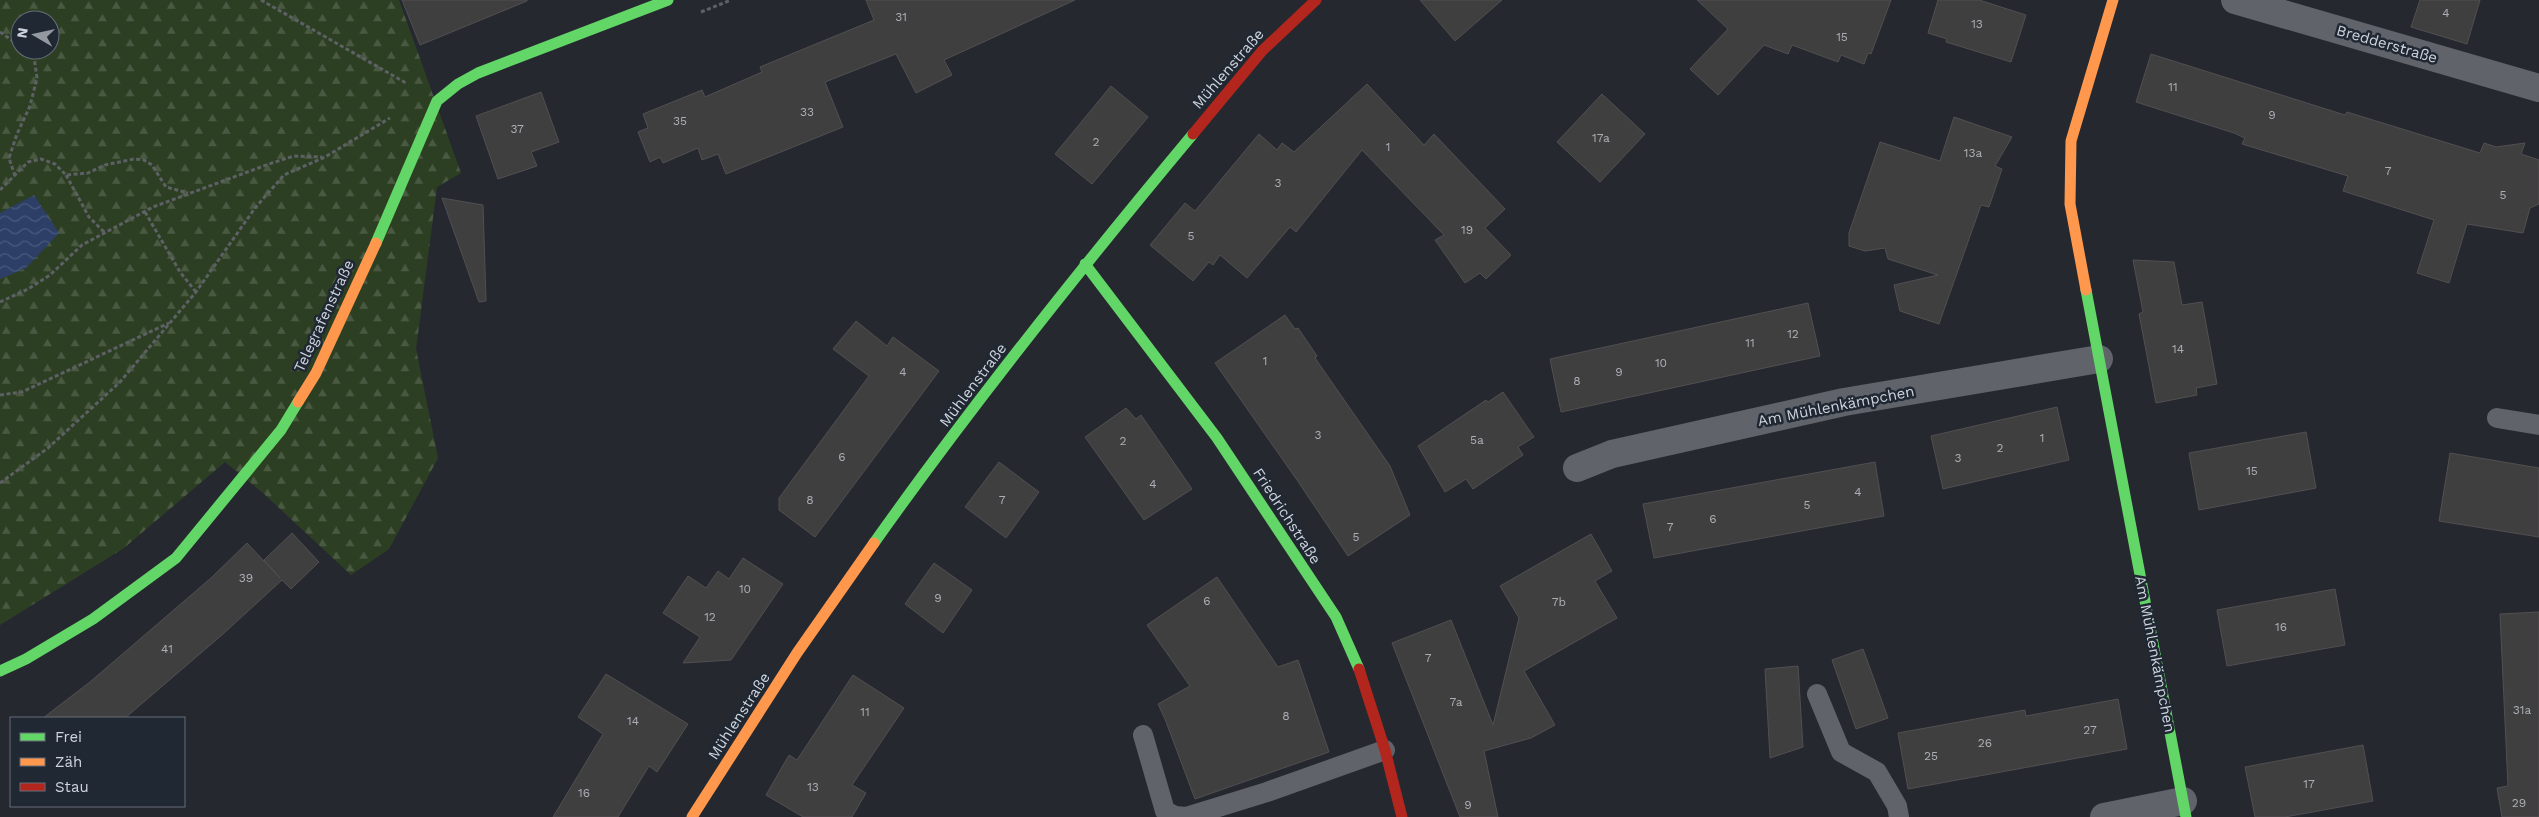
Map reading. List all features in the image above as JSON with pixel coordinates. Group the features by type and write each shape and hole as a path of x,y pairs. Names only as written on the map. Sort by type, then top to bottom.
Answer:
{"street":[{"name":"Telegrafenstraße","path":"0,671 26,659 93,619 176,558 281,430 316,373 346,311 437,101 458,84 478,73 668,0"},
{"name":"Mühlenstraße","path":"692,817 798,653 906,499 1084,264 1262,51 1316,0"},
{"name":"Am Mühlenkämpchen","path":"2104,817 2185,809 2070,204 2069,166 2071,140 2113,0"},
{"name":"Bredderstraße","path":"2235,0 2539,88"},
{"name":"Friedrichstraße","path":"1084,264 1217,438 1336,617 1358,668 1385,750 1402,817"},
{"name":"Am Mühlenkämpchen","path":"1576,468 1612,454 1844,402 2099,359"}],"lane":[{"path":"2497,418 2539,425"},
{"path":"1817,694 1841,752 1877,772 1896,806 1899,817"},
{"path":"1143,735 1165,811 1174,816 1186,817 1267,792 1385,750"}],"path":[{"path":"261,0 437,101"},
{"path":"15,177 10,158 17,134 30,106 37,78 34,60"},
{"path":"0,483 48,448 120,382 196,292 255,208 284,175 325,157 393,116 437,101"},
{"path":"0,302 43,280 82,245 145,212 188,193 294,156 325,157"},
{"path":"0,190 28,162 41,159 55,164 66,175 89,218 105,233"},
{"path":"66,175 88,173 105,165 134,159 144,160 152,165 166,187 172,191 188,193"},
{"path":"145,212 180,272 196,292"},
{"path":"0,395 22,392 171,322"}],"green space":[{"path":"0,0 399,0 461,173 437,187 416,349 438,458 389,549 351,575 263,493 225,462 124,548 0,625"}],"water":[{"path":"34,195 59,233 26,268 0,279 0,213"}],"building":[{"path":"402,0 527,0 527,1 420,45"},
{"path":"866,0 1075,0 944,60 952,75 916,93 896,54 825,82 843,127 726,174 718,154 702,160 698,148 663,163 660,157 650,162 638,132 648,128 643,114 702,90 705,97 762,72 760,67 874,20"},
{"path":"1420,0 1502,0 1455,41"},
{"path":"1697,0 1891,0 1871,54 1868,53 1864,64 1841,55 1838,62 1792,45 1788,54 1764,45 1718,95 1690,69 1728,29"},
{"path":"1938,0 1979,0 2026,15 2011,62 1946,42 1947,39 1928,33"},
{"path":"2420,0 2480,0 2467,44 2411,27"},
{"path":"2151,54 2345,115 2347,112 2480,153 2484,143 2496,147 2525,143 2521,154 2539,160 2539,204 2530,208 2523,233 2467,224 2449,283 2417,273 2434,220 2343,191 2348,176 2242,144 2245,138 2234,133 2136,102"},
{"path":"1367,84 1424,145 1434,134 1505,209 1485,228 1511,255 1486,279 1480,273 1465,283 1435,240 1444,235 1362,150 1296,232 1290,227 1247,278 1220,255 1213,265 1209,262 1193,281 1150,245 1185,203 1195,211 1259,134 1277,150 1282,143 1294,152"},
{"path":"1111,86 1148,117 1092,184 1055,154"},
{"path":"541,92 559,142 531,152 537,166 498,179 476,116"},
{"path":"1602,94 1645,134 1600,182 1557,142"},
{"path":"1954,117 2012,137 1995,166 2002,169 1989,207 1981,205 1939,324 1900,311 1894,285 1938,275 1888,259 1885,248 1865,251 1849,246 1849,233 1880,142 1940,161"},
{"path":"442,198 483,205 486,301 479,302"},
{"path":"2133,260 2174,262 2182,305 2202,302 2217,384 2196,388 2197,395 2156,403 2139,314 2143,312"},
{"path":"1808,303 1820,356 1561,412 1550,359"},
{"path":"1285,315 1295,329 1298,328 1317,356 1315,358 1390,466 1410,515 1348,556 1215,363"},
{"path":"856,321 887,346 893,337 939,371 815,537 779,510 779,498 869,376 833,349"},
{"path":"1503,392 1534,437 1518,447 1523,455 1473,489 1466,479 1445,492 1418,446 1486,400 1488,402"},
{"path":"2057,407 2069,460 1943,489 1931,436"},
{"path":"1126,408 1136,419 1141,415 1192,489 1144,520 1085,437"},
{"path":"2306,432 2316,488 2199,510 2189,453"},
{"path":"2450,453 2539,468 2539,537 2439,521"},
{"path":"999,462 1039,492 1006,538 965,507"},
{"path":"1875,462 1884,516 1654,558 1643,504"},
{"path":"292,533 319,562 291,589 282,580 223,634 126,717 44,717 90,682 211,578 247,543 280,578 264,560"},
{"path":"1591,534 1612,571 1595,581 1617,618 1524,671 1555,725 1531,738 1484,751 1498,817 1460,817 1392,643 1451,620 1493,725 1519,618 1500,586"},
{"path":"743,558 783,584 731,660 683,663 700,637 663,613 688,576 706,588 718,571 729,579"},
{"path":"934,563 972,590 943,633 905,604"},
{"path":"1217,577 1278,667 1298,660 1329,752 1195,799 1158,704 1190,686 1147,625"},
{"path":"2335,589 2345,645 2227,666 2217,610"},
{"path":"2539,612 2539,817 2502,817 2497,788 2508,786 2500,614"},
{"path":"1863,649 1888,718 1856,729 1832,660"},
{"path":"1798,666 1803,747 1770,758 1765,669"},
{"path":"606,674 688,724 657,772 649,766 618,817 553,817 603,734 578,717"},
{"path":"853,675 904,708 852,785 866,793 852,817 803,817 766,795 789,755 797,760"},
{"path":"2118,699 2127,749 1908,789 1898,733 2025,710 2026,716"},
{"path":"2363,745 2373,801 2285,817 2255,817 2245,767"}],"traffic: fast":[{"path":"376,243 437,101 458,84 478,73 668,0"},
{"path":"874,543 950,438 1029,336 1193,134"},
{"path":"1085,264 1217,438 1336,617 1359,669"},
{"path":"2086,290 2186,817"},
{"path":"0,671 26,659 93,619 176,558 281,430 298,402"}],"traffic: slow":[{"path":"2086,290 2070,204 2071,141 2113,0"},
{"path":"298,402 316,373 376,243"},
{"path":"692,817 797,653 874,543"}],"traffic: jam":[{"path":"1193,134 1262,51 1316,0"},
{"path":"1359,669 1385,750 1402,817"}]}
